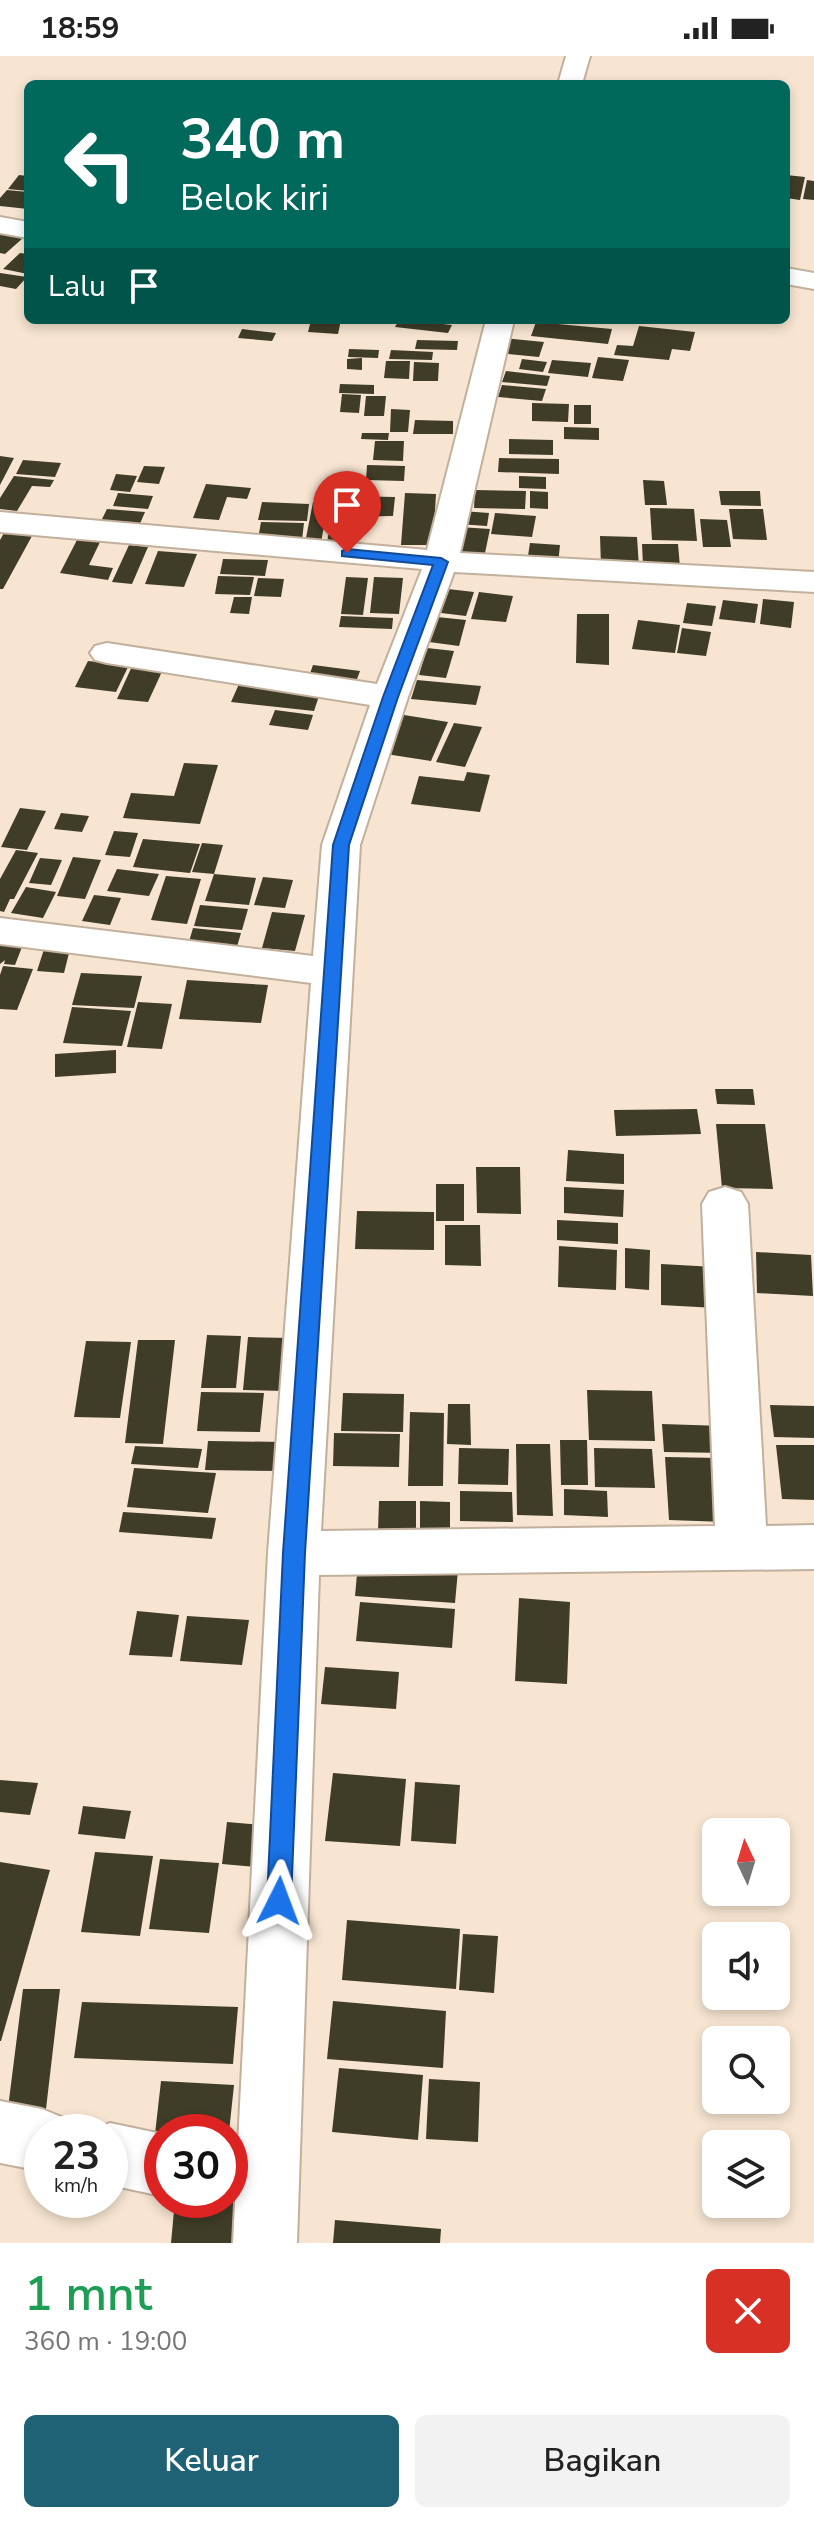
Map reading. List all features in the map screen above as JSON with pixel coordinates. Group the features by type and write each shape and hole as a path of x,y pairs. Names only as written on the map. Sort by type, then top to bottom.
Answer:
{"street":[{"path":"571,80 578,56"},
{"path":"0,225 24,229"},
{"path":"790,277 814,281"},
{"path":"254,2202 330,972 341,845 390,697 441,562 499,324"},
{"path":"0,522 441,562 814,582"},
{"path":"107,653 390,697"},
{"path":"0,931 330,972"},
{"path":"725,1204 742,1548"},
{"path":"294,1553 814,1547"},
{"path":"0,2132 24,2137"}],"building":[{"path":"19,175 24,176 24,191 8,189"},
{"path":"790,175 805,177 800,200 790,199"},
{"path":"807,180 814,181 814,200 803,199"},
{"path":"7,190 24,192 24,209 0,206 0,198"},
{"path":"0,234 23,238 5,254 0,253"},
{"path":"20,253 24,254 24,273 3,269"},
{"path":"0,273 24,277 16,289 0,286"},
{"path":"310,324 340,324 338,334 308,332"},
{"path":"397,324 452,325 448,333 395,327"},
{"path":"535,324 612,329 608,344 531,336"},
{"path":"639,326 695,332 690,351 672,349 669,360 614,355 617,345 633,346"},
{"path":"242,329 276,333 272,341 238,338"},
{"path":"504,338 544,342 539,357 499,353"},
{"path":"417,340 458,341 457,350 415,349"},
{"path":"349,349 379,350 378,358 348,357"},
{"path":"391,350 433,352 432,360 389,359"},
{"path":"598,357 629,360 623,381 592,378"},
{"path":"362,358 362,370 347,369 347,359"},
{"path":"522,359 547,362 543,372 519,369"},
{"path":"552,360 591,363 588,377 548,373"},
{"path":"386,361 410,361 409,379 384,378"},
{"path":"414,362 439,363 438,381 413,381"},
{"path":"506,371 550,376 547,386 502,382"},
{"path":"340,384 374,385 374,394 339,393"},
{"path":"502,385 546,389 542,401 498,397"},
{"path":"342,394 361,395 359,413 340,412"},
{"path":"366,396 386,396 384,416 364,416"},
{"path":"532,403 569,404 568,422 532,421"},
{"path":"574,405 591,405 591,424 574,424"},
{"path":"391,409 410,410 408,432 390,432"},
{"path":"415,420 453,421 453,434 413,434"},
{"path":"564,427 599,428 599,440 564,439"},
{"path":"362,433 389,433 388,440 361,439"},
{"path":"509,439 553,440 553,455 509,454"},
{"path":"375,441 404,441 403,461 373,460"},
{"path":"0,456 14,458 0,485"},
{"path":"499,458 559,459 559,474 498,472"},
{"path":"23,460 61,463 55,477 16,474"},
{"path":"367,465 405,466 404,481 366,480"},
{"path":"144,466 165,467 159,484 137,482"},
{"path":"116,474 137,476 130,492 110,490"},
{"path":"14,476 54,480 50,487 32,486 17,511 0,509 0,498"},
{"path":"519,476 546,477 546,489 519,488"},
{"path":"643,480 664,481 667,505 645,505"},
{"path":"206,484 251,488 247,499 227,497 219,520 193,518"},
{"path":"475,490 526,491 525,509 474,508"},
{"path":"530,491 548,492 548,509 530,508"},
{"path":"719,491 760,491 761,506 721,505"},
{"path":"118,493 153,496 148,509 113,506"},
{"path":"405,493 436,494 433,545 401,545"},
{"path":"344,496 395,497 393,516 341,517"},
{"path":"262,502 309,504 307,521 258,520"},
{"path":"313,502 328,503 321,543 305,543"},
{"path":"650,508 694,509 697,541 652,540"},
{"path":"107,509 145,512 139,526 100,523"},
{"path":"729,509 763,509 767,540 733,539"},
{"path":"462,511 489,513 487,526 458,524"},
{"path":"495,513 536,516 532,537 491,534"},
{"path":"330,519 354,520 353,533 329,533"},
{"path":"700,519 727,520 731,547 703,547"},
{"path":"261,522 304,523 302,540 258,539"},
{"path":"459,527 490,529 484,558 453,556"},
{"path":"4,533 32,536 3,589 0,589 0,540"},
{"path":"328,535 354,535 352,550 327,550"},
{"path":"600,536 637,537 639,567 601,566"},
{"path":"77,540 100,542 89,565 113,568 108,580 60,573"},
{"path":"530,543 560,545 558,564 527,562"},
{"path":"642,544 678,544 680,567 643,566"},
{"path":"129,545 148,547 132,584 112,582"},
{"path":"158,551 197,554 184,587 145,584"},
{"path":"223,559 268,560 265,576 220,574"},
{"path":"218,576 254,577 250,595 215,594"},
{"path":"346,577 368,578 363,615 341,614"},
{"path":"374,577 403,578 399,614 370,613"},
{"path":"258,578 284,579 281,597 254,596"},
{"path":"448,589 474,592 466,616 441,613"},
{"path":"479,592 513,596 506,622 471,619"},
{"path":"234,597 252,597 249,614 230,613"},
{"path":"763,599 794,602 791,628 760,624"},
{"path":"723,600 758,604 755,623 719,619"},
{"path":"687,603 716,606 712,626 683,623"},
{"path":"577,614 609,614 609,665 576,663"},
{"path":"341,616 393,618 392,629 339,627"},
{"path":"437,617 466,620 459,646 429,642"},
{"path":"638,620 680,625 675,653 632,649"},
{"path":"682,628 711,632 706,656 677,653"},
{"path":"427,648 454,651 446,678 419,675"},
{"path":"88,661 129,665 116,692 75,687"},
{"path":"134,662 165,665 148,702 117,699"},
{"path":"313,665 360,671 354,687 307,682"},
{"path":"417,680 481,686 476,705 411,699"},
{"path":"239,684 320,693 314,711 231,702"},
{"path":"275,710 313,715 308,730 269,725"},
{"path":"404,715 448,722 431,761 386,754"},
{"path":"454,723 482,727 465,767 436,762"},
{"path":"184,763 218,765 200,824 123,818 131,793 174,796"},
{"path":"467,772 490,775 480,812 411,804 419,776 464,781"},
{"path":"20,808 46,811 27,850 1,847"},
{"path":"61,813 89,816 82,832 54,829"},
{"path":"114,831 138,833 130,857 105,855"},
{"path":"143,839 200,844 190,873 133,867"},
{"path":"202,843 223,845 214,874 192,872"},
{"path":"16,850 38,853 4,912 0,911 0,879"},
{"path":"73,857 101,860 85,899 57,896"},
{"path":"40,858 62,860 51,885 29,883"},
{"path":"117,869 159,874 149,896 107,891"},
{"path":"214,874 256,878 249,905 205,901"},
{"path":"166,876 201,879 187,924 151,920"},
{"path":"263,877 293,880 285,908 254,905"},
{"path":"26,887 56,892 43,918 11,913"},
{"path":"94,895 121,898 110,925 82,921"},
{"path":"200,905 248,909 242,930 194,926"},
{"path":"272,912 305,915 295,951 262,948"},
{"path":"193,928 241,933 236,950 188,945"},
{"path":"47,940 72,941 64,973 37,971"},
{"path":"0,945 22,947 15,965 4,964 5,960 0,964"},
{"path":"3,966 33,969 17,1010 0,1009"},
{"path":"81,973 142,976 134,1008 72,1005"},
{"path":"187,980 268,985 261,1023 179,1019"},
{"path":"138,1002 172,1004 162,1049 127,1047"},
{"path":"72,1007 131,1011 122,1046 63,1043"},
{"path":"116,1050 116,1073 55,1077 55,1054"},
{"path":"715,1089 753,1089 755,1105 717,1104"},
{"path":"697,1109 701,1134 616,1136 614,1110"},
{"path":"716,1124 765,1124 773,1189 722,1188"},
{"path":"568,1150 624,1154 624,1184 566,1181"},
{"path":"476,1167 520,1167 521,1214 477,1213"},
{"path":"436,1184 464,1184 464,1221 436,1221"},
{"path":"564,1187 624,1190 623,1217 564,1213"},
{"path":"357,1211 434,1212 434,1250 355,1249"},
{"path":"557,1220 618,1223 618,1244 557,1240"},
{"path":"445,1225 480,1225 481,1266 445,1265"},
{"path":"559,1246 617,1250 616,1290 558,1287"},
{"path":"625,1248 650,1250 649,1290 625,1288"},
{"path":"756,1252 811,1255 813,1296 757,1293"},
{"path":"661,1264 715,1267 716,1308 661,1305"},
{"path":"207,1335 241,1336 236,1388 201,1388"},
{"path":"248,1337 288,1338 285,1391 243,1390"},
{"path":"138,1340 175,1340 163,1444 125,1443"},
{"path":"86,1341 131,1342 120,1418 74,1417"},
{"path":"587,1390 652,1391 655,1441 589,1440"},
{"path":"201,1392 264,1393 260,1432 197,1431"},
{"path":"343,1393 404,1394 403,1432 341,1431"},
{"path":"448,1404 470,1404 471,1445 447,1444"},
{"path":"770,1405 814,1406 814,1438 774,1437"},
{"path":"410,1412 444,1413 443,1486 408,1486"},
{"path":"662,1424 723,1426 726,1453 664,1452"},
{"path":"334,1433 400,1434 399,1467 333,1466"},
{"path":"560,1440 587,1440 588,1485 561,1485"},
{"path":"208,1441 283,1442 281,1471 205,1470"},
{"path":"516,1444 550,1444 553,1516 517,1515"},
{"path":"776,1445 814,1445 814,1500 782,1499"},
{"path":"135,1446 202,1449 198,1468 131,1464"},
{"path":"459,1448 509,1449 508,1485 458,1484"},
{"path":"594,1448 652,1449 655,1488 595,1487"},
{"path":"665,1457 719,1458 725,1522 669,1520"},
{"path":"134,1468 216,1473 208,1513 127,1507"},
{"path":"564,1489 607,1491 608,1517 564,1515"},
{"path":"460,1491 512,1492 513,1522 460,1521"},
{"path":"379,1501 416,1501 416,1532 378,1531"},
{"path":"420,1501 450,1502 450,1534 420,1534"},
{"path":"123,1512 216,1518 212,1539 119,1532"},
{"path":"358,1563 458,1570 455,1603 355,1596"},
{"path":"519,1598 570,1602 567,1684 515,1681"},
{"path":"360,1602 455,1609 452,1648 356,1641"},
{"path":"137,1611 179,1615 172,1657 129,1655"},
{"path":"187,1616 249,1620 242,1665 180,1661"},
{"path":"325,1667 399,1672 396,1709 321,1704"},
{"path":"333,1773 406,1779 400,1846 325,1841"},
{"path":"0,1780 38,1783 30,1815 0,1812"},
{"path":"415,1782 460,1785 456,1844 411,1841"},
{"path":"83,1806 131,1811 125,1839 78,1834"},
{"path":"227,1822 262,1825 256,1867 222,1864"},
{"path":"95,1852 153,1856 140,1936 81,1932"},
{"path":"160,1859 219,1863 209,1933 149,1929"},
{"path":"0,1862 50,1870 1,2041 0,2041"},
{"path":"347,1920 460,1929 456,1989 342,1980"},
{"path":"463,1934 498,1936 494,1993 459,1990"},
{"path":"23,1989 60,1989 46,2109 8,2108"},
{"path":"333,2001 446,2011 443,2068 327,2059"},
{"path":"82,2002 238,2007 233,2064 74,2058"},
{"path":"339,2068 423,2075 418,2140 332,2132"},
{"path":"429,2079 480,2082 478,2142 426,2139"},
{"path":"161,2081 234,2085 231,2114 157,2114"},
{"path":"173,2218 243,2218 241,2243 171,2243"},
{"path":"335,2220 441,2229 440,2243 333,2243"}],"route":[{"path":"279,1901 294,1553 330,972 341,845 390,697 441,562 347,553"}]}
